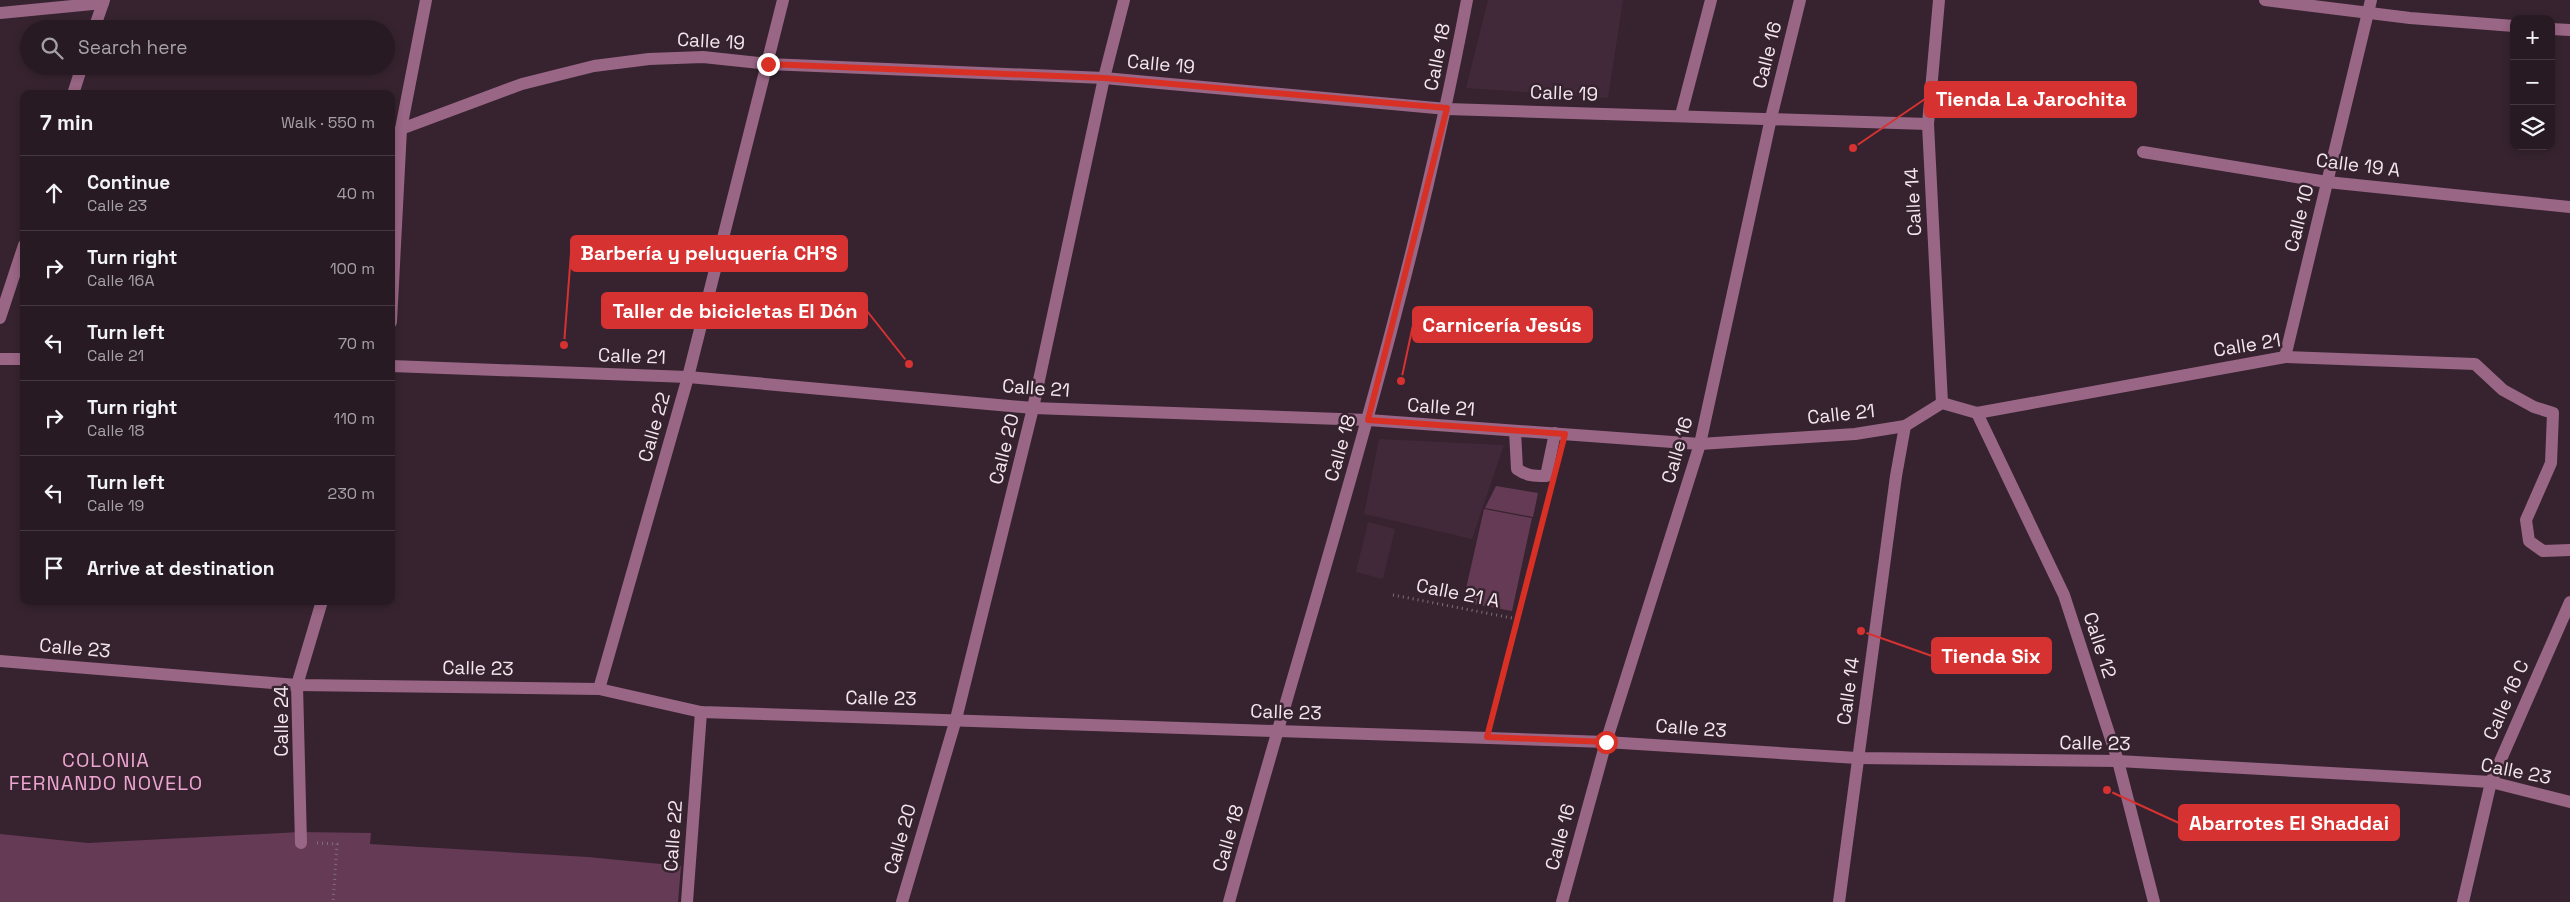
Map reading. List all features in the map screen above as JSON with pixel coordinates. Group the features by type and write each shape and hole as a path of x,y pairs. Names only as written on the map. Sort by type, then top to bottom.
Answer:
{"street":[{"path":"395,245 401,129 426,0"},
{"name":"Calle 22","path":"599,689 688,377 783,0"},
{"name":"Calle 20","path":"902,902 956,719 1033,408 1104,78 1124,0"},
{"name":"Calle 18","path":"1229,902 1368,420 1447,108 1467,0"},
{"path":"1681,115 1711,0"},
{"name":"Calle 16","path":"1562,902 1606,742 1700,444 1770,118 1800,0"},
{"name":"Calle 14","path":"1939,0 1928,124 1942,403"},
{"path":"2265,0 2369,6 2410,18 2510,26"},
{"path":"0,14 103,2 97,20"},
{"name":"Calle 10","path":"2285,357 2369,6"},
{"path":"2555,29 2570,30"},
{"name":"Calle 19","path":"401,129 522,84 594,66 649,59 703,57 768,64 1104,78 1447,108 1928,124"},
{"path":"74,90 79,75"},
{"name":"Calle 19 A","path":"2143,152 2327,182 2570,207"},
{"path":"0,318 20,257"},
{"name":"Calle 21","path":"395,366 688,377 1033,408 1368,420 1700,444 1855,434 1905,426 1942,403 1977,413 2285,357 2475,364 2503,390 2534,407 2554,413 2551,464 2526,520 2529,540 2544,551 2570,550"},
{"path":"0,359 20,359"},
{"name":"Calle 12","path":"1977,413 2064,595 2118,761 2154,902"},
{"name":"Calle 14","path":"1839,902 1896,476 1905,426"},
{"path":"1515,430 1517,469 1526,475 1534,476 1546,476 1555,433"},
{"name":"Calle 16 C","path":"2463,902 2491,782 2570,602"},
{"name":"Calle 24","path":"301,843 297,685 321,605"},
{"name":"Calle 23","path":"0,661 297,685 599,689 701,712 1487,737 1606,742 1858,758 2118,761 2491,782 2570,802"},
{"name":"Calle 22","path":"687,902 701,712"}],"path":[{"path":"1487,737 1551,489"},
{"name":"Calle 21 A","path":"1393,595 1517,619"},
{"path":"301,843 338,844 333,902"}],"shaded area":[{"path":"1488,0 1623,0 1608,98 1466,88"},
{"path":"1379,439 1504,445 1472,539 1364,514"},
{"path":"1496,486 1538,493 1533,517 1485,508"},
{"path":"1484,509 1532,518 1512,611 1463,602"},
{"path":"1368,522 1395,529 1383,579 1356,572"},
{"path":"300,832 371,833 370,844 588,857 681,866 678,902 0,902 0,834 88,843"}],"place":[{"name":"Tienda La Jarochita","path":"1853,148"},
{"name":"Barbería y peluquería CH'S","path":"564,345"},
{"name":"Taller de bicicletas El Dón","path":"909,364"},
{"name":"Carnicería Jesús","path":"1401,381"},
{"name":"Tienda Six","path":"1861,631"},
{"name":"Abarrotes El Shaddai","path":"2107,790"}],"district":[{"name":"COLONIA FERNANDO NOVELO","path":"106,772"}],"route":[{"path":"768,64 1104,78 1447,108 1368,420 1565,434 1487,737 1606,742"}]}
